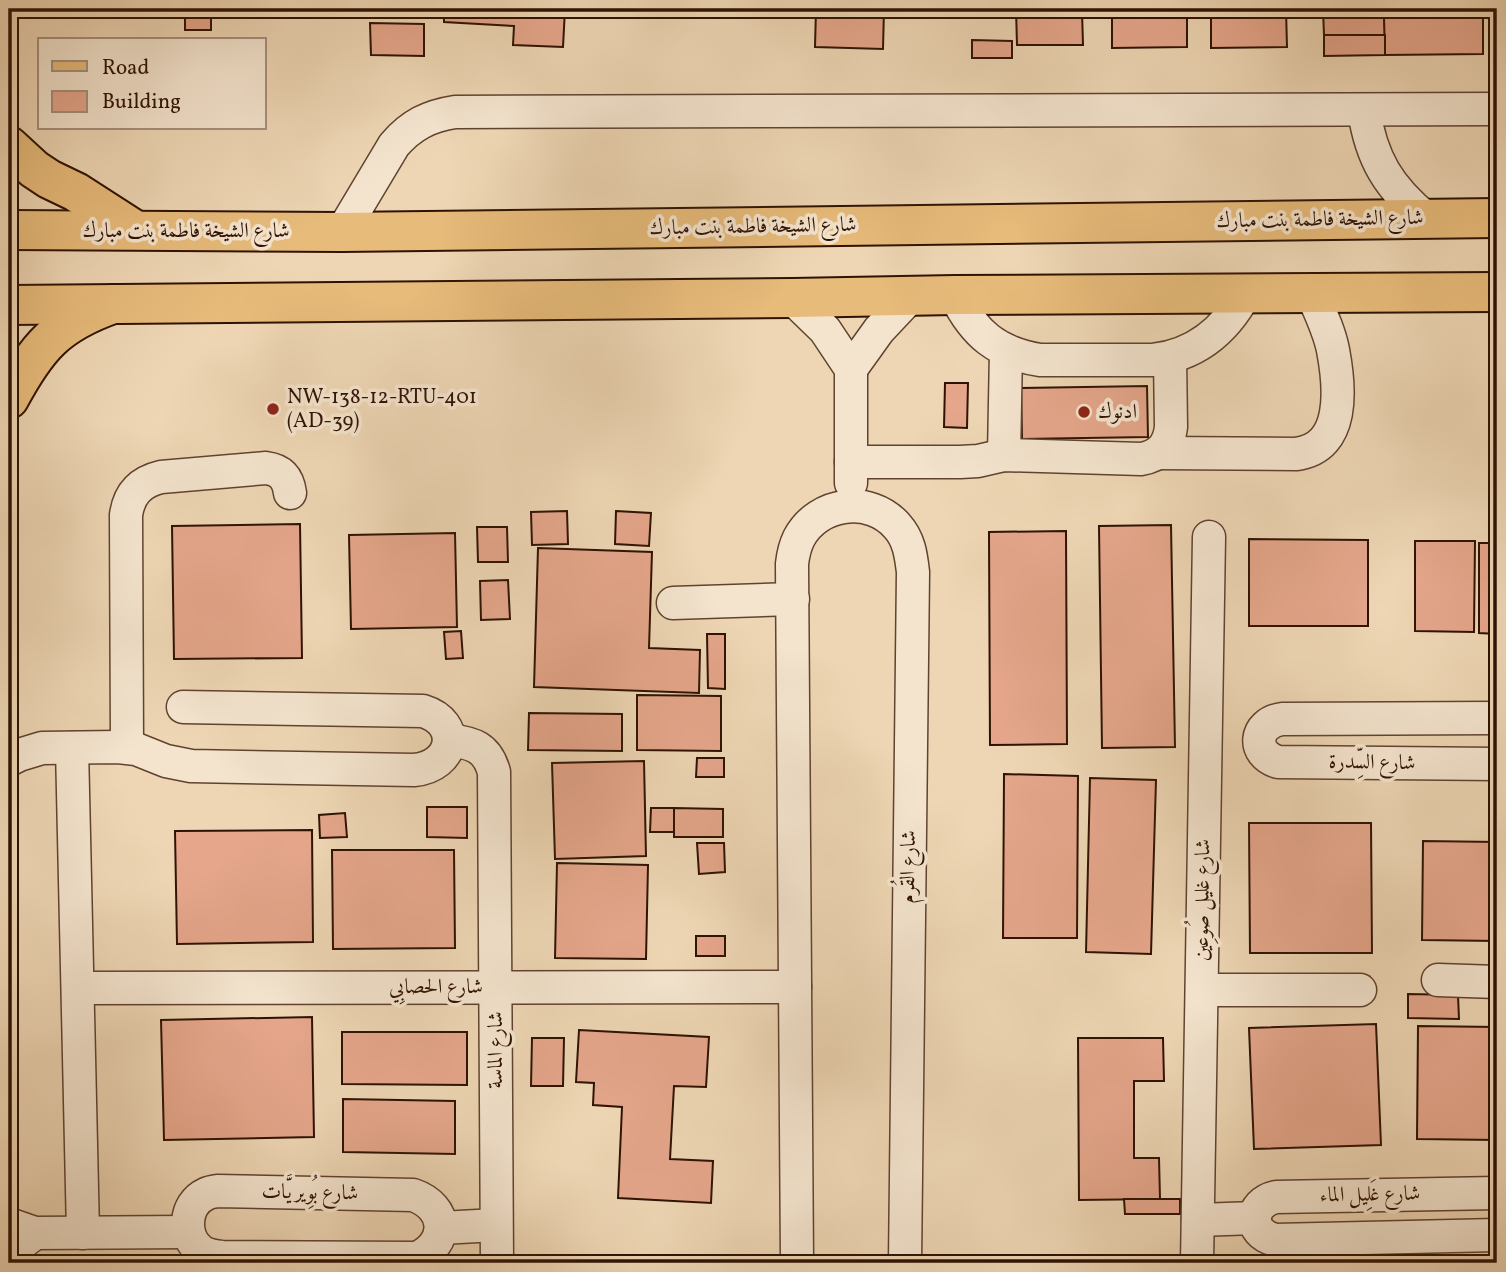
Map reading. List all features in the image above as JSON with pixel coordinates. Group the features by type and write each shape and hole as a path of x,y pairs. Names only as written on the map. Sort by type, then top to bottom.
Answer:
{"main road":[{"path":"9,146 49,179 76,192 135,230"},
{"name":"شارع الشيخة فاطمة بنت مبارك","path":"9,230 342,232 1497,218"},
{"path":"9,305 1497,292"},
{"path":"9,399 40,349 74,322 113,304"}],"street":[{"path":"342,232 403,134 426,118 455,111 1497,109"},
{"path":"1364,110 1367,132 1383,171 1410,205 1427,219"},
{"path":"954,295 975,328 989,341 1023,357 1040,360 1153,360 1170,358 1197,347 1230,319 1245,294"},
{"path":"1159,453 1296,454 1306,453 1322,444 1335,423 1337,379 1333,350 1312,294"},
{"path":"851,369 879,330 911,296"},
{"path":"792,298 825,330 851,369 851,506 838,507 815,518 798,539 792,564 797,1263"},
{"path":"1004,455 1006,351"},
{"path":"851,462 960,462 1004,455 1150,458 1166,446 1170,437 1170,358"},
{"path":"127,747 126,515 131,496 144,482 161,477 266,468 285,477 290,493"},
{"name":"شارع القُرم","path":"851,506 876,510 897,525 910,548 913,572 905,1263"},
{"name":"شارع غليل صُوعِين","path":"1197,1263 1209,537"},
{"path":"673,603 793,599"},
{"path":"9,761 19,755 57,748 127,747 166,761 191,766 414,770 424,769 442,759 449,740 441,721 433,714 423,711 183,707"},
{"name":"شارع السِّدرة","path":"1497,718 1282,719 1266,724 1259,740 1264,755 1278,762 1497,764"},
{"path":"9,734 57,748"},
{"name":"شارع الماسة","path":"449,740 467,742 478,747 487,755 494,772 496,1263"},
{"path":"1206,741 1259,740"},
{"path":"57,748 78,988 83,1233"},
{"path":"1438,980 1497,982"},
{"name":"شارع الحصابِي","path":"78,988 795,987"},
{"path":"1202,990 1360,990"},
{"name":"شارع بُوِيريَّات","path":"188,1232 190,1210 197,1200 217,1191 413,1195 430,1203 436,1210 441,1228"},
{"name":"شارع غَلِيل الماء","path":"1497,1193 1276,1198 1261,1204 1256,1210 1255,1218 1260,1233 1275,1240 1497,1235"},
{"path":"1198,1220 1255,1218"},
{"path":"9,1253 22,1229 83,1233 188,1232 201,1251 222,1257 407,1259 426,1254 434,1247 441,1228 496,1225"}],"building":[{"path":"185,9 211,9 211,30 185,30"},
{"path":"444,9 565,9 563,47 513,45 514,26 444,22"},
{"path":"816,9 884,9 883,49 815,47"},
{"path":"1016,9 1102,11 1082,11 1083,45 1017,45"},
{"path":"1112,9 1187,9 1187,47 1112,48"},
{"path":"1211,9 1286,9 1287,47 1211,48"},
{"path":"1323,9 1384,9 1385,35 1324,35"},
{"path":"1483,16 1483,54 1385,55 1384,17"},
{"path":"370,23 424,24 424,56 371,55"},
{"path":"1324,35 1385,35 1385,55 1324,56"},
{"path":"972,40 1012,41 1012,58 972,58"},
{"path":"945,383 968,383 967,428 944,427"},
{"name":"ادنوك","path":"1147,386 1148,437 1022,439 1021,388"},
{"path":"567,511 568,544 532,545 531,512"},
{"path":"616,511 651,513 649,546 615,544"},
{"path":"300,524 302,658 174,659 172,526"},
{"path":"1171,525 1175,747 1102,748 1099,526"},
{"path":"477,527 507,527 508,562 478,562"},
{"path":"1066,531 1067,744 990,745 989,532"},
{"path":"455,533 457,627 351,629 349,535"},
{"path":"1249,539 1368,540 1368,626 1249,626"},
{"path":"1415,541 1475,541 1474,632 1415,631"},
{"path":"1479,543 1497,543 1497,634 1479,633"},
{"path":"538,548 652,552 649,648 700,650 699,693 534,687"},
{"path":"508,580 510,619 481,620 480,581"},
{"path":"461,631 463,658 446,659 444,632"},
{"path":"707,634 725,634 725,689 708,688"},
{"path":"637,695 721,696 721,751 637,750"},
{"path":"529,713 622,714 622,751 528,750"},
{"path":"697,758 724,758 724,777 696,777"},
{"path":"644,761 646,856 555,859 552,763"},
{"path":"1004,774 1078,776 1077,938 1003,938"},
{"path":"1090,778 1156,780 1151,954 1086,952"},
{"path":"427,807 467,807 467,838 427,837"},
{"path":"651,808 674,808 674,832 650,832"},
{"path":"674,808 723,809 723,837 674,837"},
{"path":"345,813 347,837 320,838 319,815"},
{"path":"1249,823 1371,823 1372,953 1250,953"},
{"path":"312,830 313,942 177,944 175,831"},
{"path":"1423,841 1497,842 1497,941 1422,940"},
{"path":"697,843 724,843 725,872 699,874"},
{"path":"332,850 454,850 455,948 333,949"},
{"path":"557,863 648,865 646,959 555,958"},
{"path":"696,936 725,936 725,956 696,956"},
{"path":"1408,994 1458,995 1459,1019 1408,1018"},
{"path":"312,1017 314,1137 164,1140 161,1020"},
{"path":"1376,1024 1381,1145 1254,1149 1249,1028"},
{"path":"1418,1026 1497,1027 1497,1140 1417,1139"},
{"path":"579,1030 709,1037 706,1087 674,1086 670,1159 713,1161 711,1203 618,1198 622,1107 593,1105 594,1083 576,1082"},
{"path":"342,1032 467,1032 467,1085 342,1084"},
{"path":"532,1038 564,1038 563,1086 531,1086"},
{"path":"1078,1038 1163,1038 1164,1081 1134,1081 1134,1158 1159,1158 1160,1199 1079,1200"},
{"path":"343,1099 455,1101 455,1154 343,1152"},
{"path":"1124,1199 1180,1199 1180,1214 1125,1214"},
{"path":"1167,1255 1167,1263 987,1263 987,1256"}],"place":[{"name":"NW-138-12-RTU-401 (AD-39)","path":"273,409"},
{"name":"ادنوك","path":"1084,412"}]}
